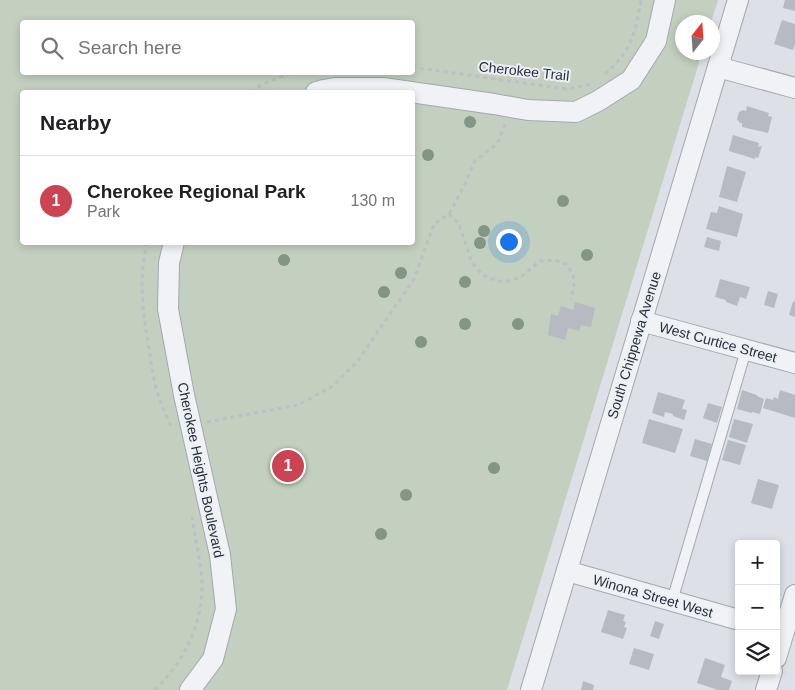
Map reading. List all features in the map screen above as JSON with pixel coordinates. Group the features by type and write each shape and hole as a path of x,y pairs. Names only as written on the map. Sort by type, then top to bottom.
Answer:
{"street":[{"path":"415,93 528,110 576,112 598,101 631,80 656,41 665,0"},
{"name":"South Chippewa Avenue","path":"531,690 738,0"},
{"path":"718,67 795,88"},
{"path":"323,90 335,88 383,88 397,90"},
{"name":"Cherokee Heights Boulevard","path":"173,245 170,263 168,309 184,396 220,554 226,609 213,659 190,690"},
{"name":"West Curtice Street","path":"641,321 795,363"},
{"name":"Winona Street West","path":"567,571 735,619"},
{"path":"780,647 795,595"},
{"path":"766,690 771,675"}],"lane":[{"path":"672,601 746,350"}],"path":[{"path":"599,80 616,64 627,49 636,29 641,0"},
{"name":"Cherokee Trail","path":"415,67 566,89 590,83"},
{"path":"254,90 263,84 286,75"},
{"path":"207,422 298,405 333,386 357,362 414,279 434,224 449,214 475,161 497,144 507,122"},
{"path":"449,214 459,224 472,263 484,275 497,281 509,281 521,277 540,261 554,260 566,264 573,274 574,284 571,300"},
{"path":"146,245 143,260 142,286 145,324 159,399 172,429"},
{"path":"155,690 177,665 188,645 199,616 202,584 190,510"}],"green space":[{"path":"0,0 718,0 713,15 675,15 675,60 700,60 507,690 0,690"}],"building":[{"path":"785,0 795,0 795,11 783,8"},
{"path":"782,20 795,24 795,44 793,50 774,44"},
{"path":"747,106 769,113 768,116 772,117 768,133 742,127 742,123 737,119 739,112 746,111"},
{"path":"733,135 759,143 758,147 762,146 758,158 755,157 755,159 729,151"},
{"path":"727,166 746,172 737,202 719,197"},
{"path":"719,206 743,214 737,237 706,229 711,212 717,213"},
{"path":"707,237 721,241 719,251 704,247"},
{"path":"720,279 750,287 746,299 740,297 737,306 715,297"},
{"path":"768,291 778,294 774,308 764,305"},
{"path":"793,301 795,302 795,317 789,315"},
{"path":"575,302 595,308 591,327 581,325 579,331 568,328 565,340 548,335 551,314 558,316 561,306 573,310"},
{"path":"742,390 764,399 760,414 737,409"},
{"path":"780,390 795,395 795,418 763,408 766,398 773,400 774,397 778,399"},
{"path":"658,392 685,400 682,409 687,410 684,420 665,412 664,417 652,413"},
{"path":"708,403 722,407 717,423 703,418"},
{"path":"649,419 683,429 675,453 642,443"},
{"path":"734,419 753,424 747,443 729,437"},
{"path":"695,439 712,444 707,461 690,456"},
{"path":"728,440 746,445 740,465 722,460"},
{"path":"758,479 779,485 772,509 751,503"},
{"path":"608,610 625,615 623,621 626,622 624,627 627,628 623,639 601,632"},
{"path":"655,621 664,624 659,639 650,636"},
{"path":"634,648 654,654 649,670 629,664"},
{"path":"705,658 725,665 721,677 732,681 729,690 718,690 697,683"},
{"path":"583,681 594,685 593,690 581,690"}],"place":[{"name":"Cherokee Regional Park","path":"288,466"}]}
